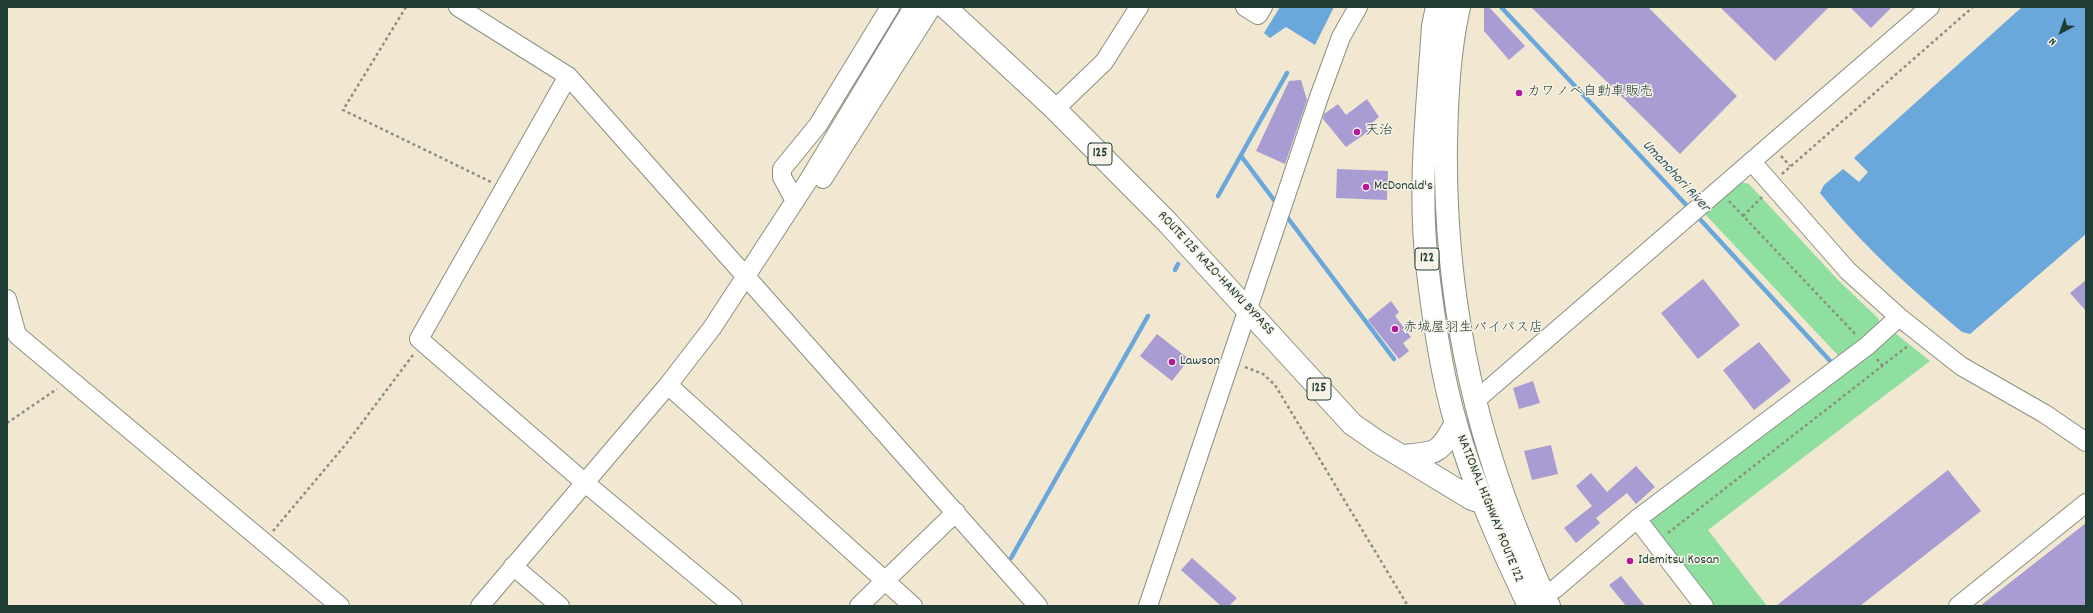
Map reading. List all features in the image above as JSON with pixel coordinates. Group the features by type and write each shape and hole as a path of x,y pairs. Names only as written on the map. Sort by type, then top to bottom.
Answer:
{"highway":[{"name":"ROUTE 125 KAZO-HANYU BYPASS","path":"945,7 1055,109 1168,223 1352,424 1472,499 1492,506 1506,504"},
{"name":"NATIONAL HIGHWAY ROUTE 122","path":"1437,7 1433,26 1424,183 1427,263 1443,368 1456,423 1484,504 1540,602"},
{"name":"NATIONAL HIGHWAY ROUTE 122","path":"1459,7 1454,29 1446,99 1445,190 1455,297 1466,364 1475,401 1506,504 1540,602"},
{"path":"1402,456 1427,454 1437,450 1445,444 1456,423"}],"street":[{"path":"458,7 568,76 745,278 956,512 1038,606"},
{"path":"793,204 782,177 782,169 818,125 890,7"},
{"path":"793,204 804,204 811,198 932,7"},
{"path":"1055,109 1104,62 1139,7"},
{"path":"1245,7 1258,15 1263,7"},
{"path":"1148,606 1319,97 1341,37 1358,7"},
{"path":"1475,401 1930,7"},
{"path":"480,606 668,385 712,328 793,204 912,9"},
{"path":"568,76 419,339 584,482 733,606"},
{"path":"1752,162 1848,271 1898,317 1962,366 2044,414 2086,442"},
{"path":"7,299 17,335 340,606"},
{"path":"1540,602 1637,519 1867,346 1898,317"},
{"path":"668,385 886,580 913,606"},
{"path":"1958,606 2086,503"},
{"path":"859,606 956,512"},
{"path":"1637,519 1704,606"},
{"path":"513,566 560,606"}],"path":[{"path":"406,7 343,110 504,188"},
{"path":"1778,177 1973,7"},
{"path":"1777,150 1790,166"},
{"path":"1719,191 1867,346 1883,366"},
{"path":"1743,216 1765,194"},
{"path":"263,542 346,444 422,342"},
{"path":"1655,544 1912,342"},
{"path":"1230,362 1263,374 1275,385 1408,606"},
{"path":"7,423 71,380"}],"green space":[{"path":"1740,182 1749,184 1839,281 1878,318 1880,324 1895,333 1930,361 1708,530 1767,606 1711,606 1646,523 1848,366 1703,212"}],"water":[{"path":"1280,7 1334,7 1315,45 1286,27 1270,38 1264,33"},
{"path":"2022,7 2086,7 2086,234 1970,334 1962,332 1888,266 1853,231 1820,193 1824,185 1843,169 1859,182 1868,172 1854,158"}],"building":[{"path":"1484,7 1489,7 1525,46 1509,60 1484,31"},
{"path":"1531,7 1648,7 1737,96 1680,154"},
{"path":"1720,7 1829,7 1775,61"},
{"path":"1850,7 1892,7 1871,28"},
{"path":"1301,80 1307,100 1285,164 1256,151 1289,81"},
{"path":"1367,99 1379,117 1372,123 1375,127 1346,147 1323,119 1324,114 1338,104 1346,115"},
{"path":"1337,169 1388,171 1387,200 1336,198"},
{"path":"1703,279 1740,325 1698,359 1661,313"},
{"path":"2086,280 2086,311 2070,293"},
{"path":"1391,301 1399,312 1395,316 1411,337 1403,343 1409,351 1399,359 1368,320"},
{"path":"1157,334 1189,359 1172,381 1140,356"},
{"path":"1759,342 1791,381 1754,410 1723,370"},
{"path":"1533,381 1540,403 1519,409 1513,388"},
{"path":"1551,445 1558,474 1532,480 1524,451"},
{"path":"1636,466 1655,487 1636,504 1627,493 1596,518 1600,523 1576,543 1564,528 1592,506 1576,486 1591,473 1607,492"},
{"path":"1948,470 1981,511 1860,606 1776,606"},
{"path":"2086,523 2086,606 1980,606"},
{"path":"1192,558 1237,598 1229,606 1221,606 1181,570"},
{"path":"1621,576 1645,606 1626,606 1609,585"}],"waterway":[{"name":"Umanohori River","path":"1501,7 1691,210"},
{"path":"1218,196 1287,73"},
{"path":"1241,156 1277,204"},
{"path":"1284,213 1394,359"},
{"name":"Umanohori River","path":"1696,215 1832,363"},
{"path":"1175,270 1178,264"},
{"path":"1011,558 1148,316"}],"place":[{"name":"カワノベ自動車販売","path":"1519,93"},
{"name":"天治","path":"1357,132"},
{"name":"McDonald's","path":"1366,187"},
{"name":"赤城屋羽生バイパス店","path":"1395,329"},
{"name":"Lawson","path":"1172,362"},
{"name":"Idemitsu Kosan","path":"1630,561"}]}
